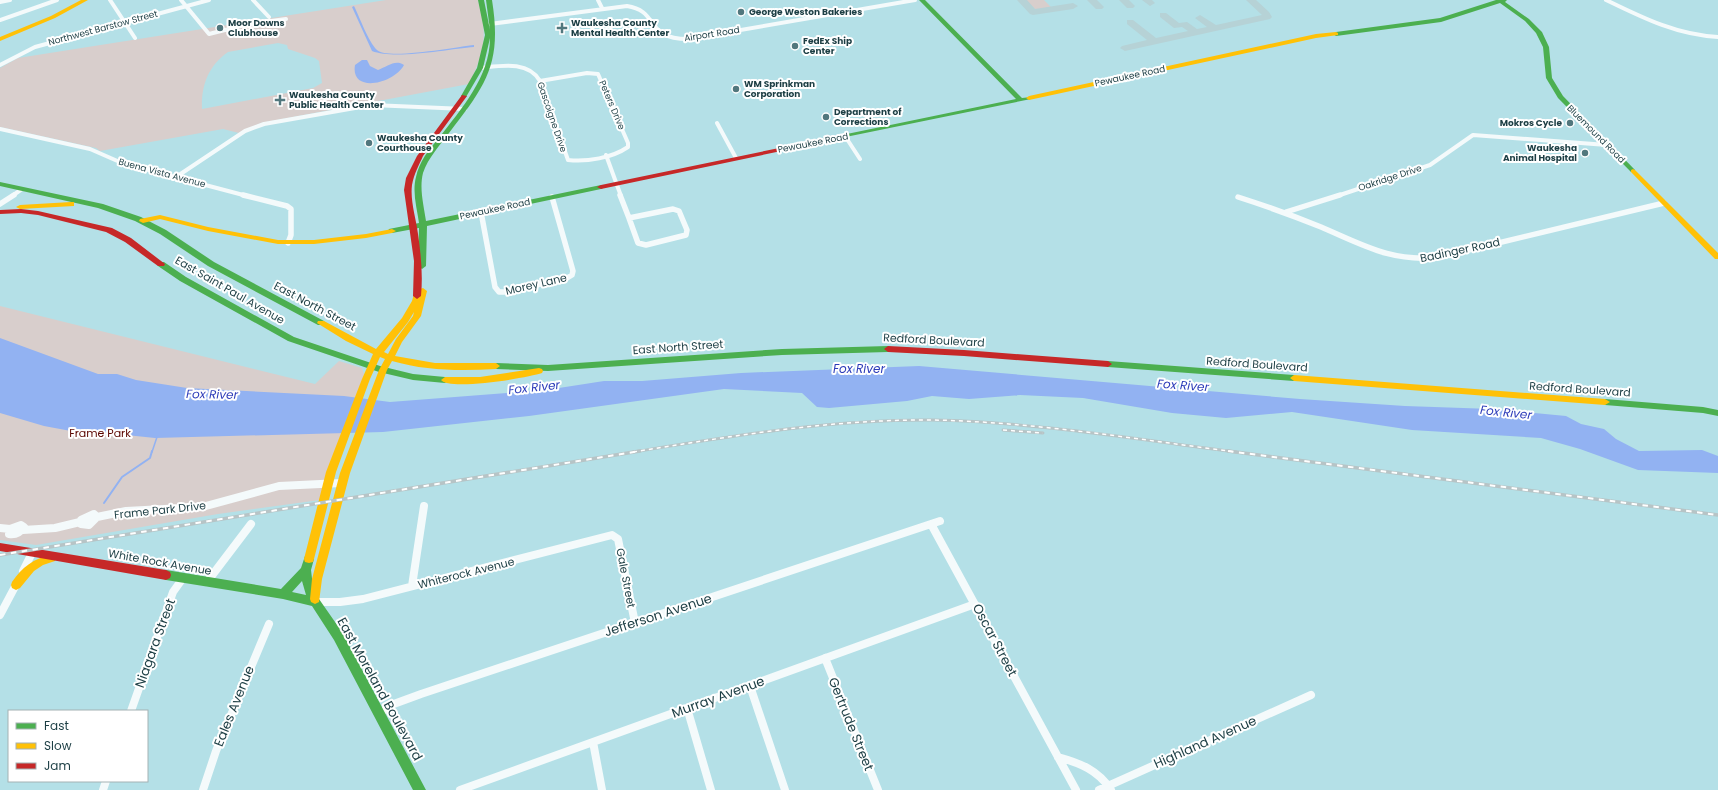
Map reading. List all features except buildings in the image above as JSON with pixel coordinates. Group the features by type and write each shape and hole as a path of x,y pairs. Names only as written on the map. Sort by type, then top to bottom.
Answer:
{"main road":[{"path":"33,26 78,0"},
{"path":"0,39 33,26 85,0"},
{"path":"922,0 1021,100"},
{"name":"Pewaukee Road","path":"143,221 160,217 226,233 288,243 341,240 412,227 616,183 1021,100 1316,36 1431,22 1504,0"},
{"name":"Bluemound Road","path":"1504,0 1537,30 1545,42 1548,75 1556,93 1718,257"},
{"path":"382,364 378,353 405,320 416,301 416,245 407,189 409,177 416,161 472,92 484,68 491,37 492,23 486,3"},
{"path":"1479,8 1503,7 1519,14"},
{"path":"1011,90 1018,92 1056,92"},
{"path":"368,393 382,364 412,323 421,304 423,292 423,224 418,184 419,176 428,158 460,108"},
{"path":"409,177 419,176"},
{"name":"East North Street","path":"0,184 100,206 143,221 163,232 211,264 378,353 382,364 402,374 455,381 509,377 548,368"},
{"name":"East North Street","path":"0,211 46,204 88,204"},
{"path":"409,207 420,205"},
{"name":"East Saint Paul Avenue","path":"0,211 38,213 109,230 128,240 182,278 291,339 382,364"},
{"name":"Redford Boulevard","path":"810,350 880,349 955,353 1702,410 1718,413"},
{"name":"East North Street","path":"382,364 410,363 442,368 511,366 548,368 810,350"},
{"path":"382,364 435,371 458,372 477,368"},
{"name":"East Moreland Boulevard","path":"382,364 368,393 352,434 327,485 306,570 308,587 315,602 338,636 420,790"},
{"path":"368,393 389,377 402,374"},
{"name":"East Moreland Boulevard","path":"315,602 317,579 341,484 351,455 352,434 368,393"},
{"name":"Redford Boulevard","path":"1702,410 1718,408"},
{"path":"315,533 329,531"},
{"name":"White Rock Avenue","path":"0,548 283,594 315,602"},
{"path":"16,585 31,566 40,561 57,557"},
{"path":"283,594 306,570"}],"street":[{"path":"0,2 10,0"},
{"path":"0,20 57,0"},
{"path":"110,0 135,38"},
{"path":"181,0 209,34 249,24 286,19"},
{"name":"Northwest Barstow Street","path":"0,64 35,47 209,0"},
{"path":"253,0 269,17"},
{"path":"598,0 602,8"},
{"path":"606,0 610,7"},
{"name":"Airport Road","path":"887,4 902,0"},
{"name":"Airport Road","path":"492,23 627,6 642,9 648,13 660,33 671,38 682,39 915,0"},
{"path":"1606,0 1668,30 1694,36 1718,37"},
{"name":"Gascoigne Drive","path":"484,68 524,68 536,74 540,81 566,158 577,161 606,155"},
{"name":"Peters Drive","path":"540,81 594,72 599,75 628,145 624,151 606,155"},
{"path":"176,177 245,131 264,124 372,105 460,108"},
{"path":"717,123 736,158"},
{"name":"Buena Vista Avenue","path":"0,129 90,150 122,163 287,206 291,209 290,235 288,243"},
{"name":"Oakridge Drive","path":"1286,212 1430,165 1473,135 1607,145"},
{"path":"845,136 860,159"},
{"path":"606,155 638,243 641,245 682,237 688,233 679,211 676,209 629,218"},
{"path":"0,204 22,189"},
{"name":"Badinger Road","path":"1238,196 1286,212 1380,252 1401,259 1420,260 1664,203"},
{"name":"Morey Lane","path":"481,212 495,287 499,292 567,278 572,275 573,271 552,197"},
{"name":"Frame Park Drive","path":"0,528 10,529 8,532 12,536 23,530 55,528 80,522 83,518 91,514 97,515 97,517 126,511 202,507 279,486 341,484"},
{"path":"412,586 424,506"},
{"name":"Jefferson Avenue","path":"380,714 391,705 398,702 940,521"},
{"path":"207,582 250,524"},
{"name":"Oscar Street","path":"931,524 1076,790"},
{"name":"Whiterock Avenue","path":"315,602 340,602 363,599 615,536"},
{"name":"Gale Street","path":"615,536 618,538 635,623"},
{"path":"0,615 32,553"},
{"name":"Niagara Street","path":"131,710 173,592 183,578"},
{"name":"Murray Avenue","path":"460,790 975,604"},
{"name":"Eales Avenue","path":"203,790 216,751 269,624"},
{"name":"Gertrude Street","path":"825,658 878,790"},
{"path":"750,686 785,790"},
{"name":"Highland Avenue","path":"1099,790 1110,788 1311,695"},
{"path":"687,708 711,790"},
{"path":"593,742 602,790"},
{"path":"1058,757 1094,770 1101,775 1110,788"}],"green space":[{"path":"386,0 478,0 484,33 482,52 469,84 261,123 239,133 223,129 100,151 96,148 0,127 0,68 18,58","holes":["278,43 287,45 288,49 315,58 319,61 322,83 313,88 202,109 203,92 207,77 215,64 228,52"]},
{"path":"1025,0 1044,0 1051,7 1036,10"},
{"name":"Frame Park","path":"0,306 315,384 339,361 362,368 364,374 320,500 218,514 36,545 0,540"}],"water":[{"path":"354,6 370,41 377,50 384,53 394,54 382,53 372,51 352,7"},
{"path":"474,45 474,47 422,53 394,54"},
{"path":"362,60 367,60 370,66 378,70 394,63 401,63 404,65 399,72 383,81 366,83 359,80 355,74 355,65"},
{"name":"Fox River","path":"0,338 98,374 117,374 136,380 187,388 344,396 390,402 546,390 604,381 642,381 741,373 919,366 1300,399 1405,406 1492,409 1566,416 1581,424 1604,429 1616,439 1639,451 1702,450 1718,456 1718,473 1638,470 1580,449 1541,438 1412,430 1292,412 1226,418 1172,413 1083,398 1020,395 969,399 932,396 907,401 829,408 817,407 802,393 724,389 529,416 383,432 155,438 107,433 87,434 44,426 0,413"}],"waterway":[{"path":"152,452 157,437"},
{"path":"104,503 122,477 150,458 152,451"}],"taxiway":[{"path":"1022,0 1033,12 1073,6"},
{"path":"1092,0 1099,7"},
{"path":"1124,0 1130,6"},
{"path":"1147,0 1150,3"},
{"path":"1214,29 1267,17 1266,14 1251,0"},
{"path":"1163,15 1177,26 1184,24 1195,33"},
{"path":"1200,18 1214,29"},
{"path":"1130,22 1154,42"},
{"path":"1195,33 1214,29"},
{"path":"1154,42 1195,33"},
{"path":"1125,48 1154,42"}],"railway":[{"path":"633,452 820,425 895,420 971,421 1009,424 1236,452"},
{"path":"1003,430 1043,433"},
{"path":"0,555 640,451"},
{"path":"1228,451 1718,515"}],"traffic: fast":[{"path":"464,96 480,68 488,35 481,0"},
{"path":"422,266 423,224 418,185 420,173 428,157 469,102 486,73 491,58 493,41 493,22 489,0"},
{"path":"922,0 1021,100"},
{"path":"1499,0 1527,20 1539,32 1546,47 1549,78 1560,97 1633,171"},
{"path":"1336,34 1441,20 1504,0"},
{"path":"784,149 1029,98"},
{"path":"0,184 100,206 138,219 163,232 211,264 321,323"},
{"path":"392,231 601,187"},
{"path":"161,264 183,279 291,339 379,369 413,377 445,380"},
{"path":"496,366 548,368 782,352 888,349"},
{"path":"1108,364 1294,378"},
{"path":"1605,402 1703,410 1718,413"},
{"path":"309,559 306,570 308,587 315,602 338,636 420,790"},
{"path":"283,594 306,570"},
{"path":"166,575 283,594 315,602"}],"traffic: slow":[{"path":"0,39 53,17 85,0"},
{"path":"1029,98 1316,36 1336,34"},
{"path":"1633,171 1718,257"},
{"path":"20,207 71,204"},
{"path":"143,221 160,217 208,229 278,242 314,242 366,236 392,231"},
{"path":"315,599 317,579 345,473 383,370 399,341 417,316 423,291"},
{"path":"309,559 331,472 366,379 378,353 405,320 416,301 417,296"},
{"path":"321,323 368,349 388,357 410,363 447,367 496,366"},
{"path":"445,380 480,380 539,371"},
{"path":"1294,378 1605,402"},
{"path":"16,585 30,568 51,558"}],"traffic: jam":[{"path":"417,296 418,261 409,202 408,190 410,178 414,166 420,156 464,96"},
{"path":"601,187 784,149"},
{"path":"0,212 21,211 38,213 109,230 128,240 161,264"},
{"path":"888,349 1108,364"},
{"path":"0,547 166,575"}],"place":[{"name":"George Weston Bakeries","path":"741,12"},
{"name":"Moor Downs Clubhouse","path":"220,28"},
{"name":"Waukesha County Mental Health Center","path":"562,28"},
{"name":"FedEx Ship Center","path":"795,46"},
{"name":"WM Sprinkman Corporation","path":"736,89"},
{"name":"Waukesha County Public Health Center","path":"280,100"},
{"name":"Department of Corrections","path":"826,117"},
{"name":"Mokros Cycle","path":"1570,123"},
{"name":"Waukesha County Courthouse","path":"369,143"},
{"name":"Waukesha Animal Hospital","path":"1585,153"}]}
